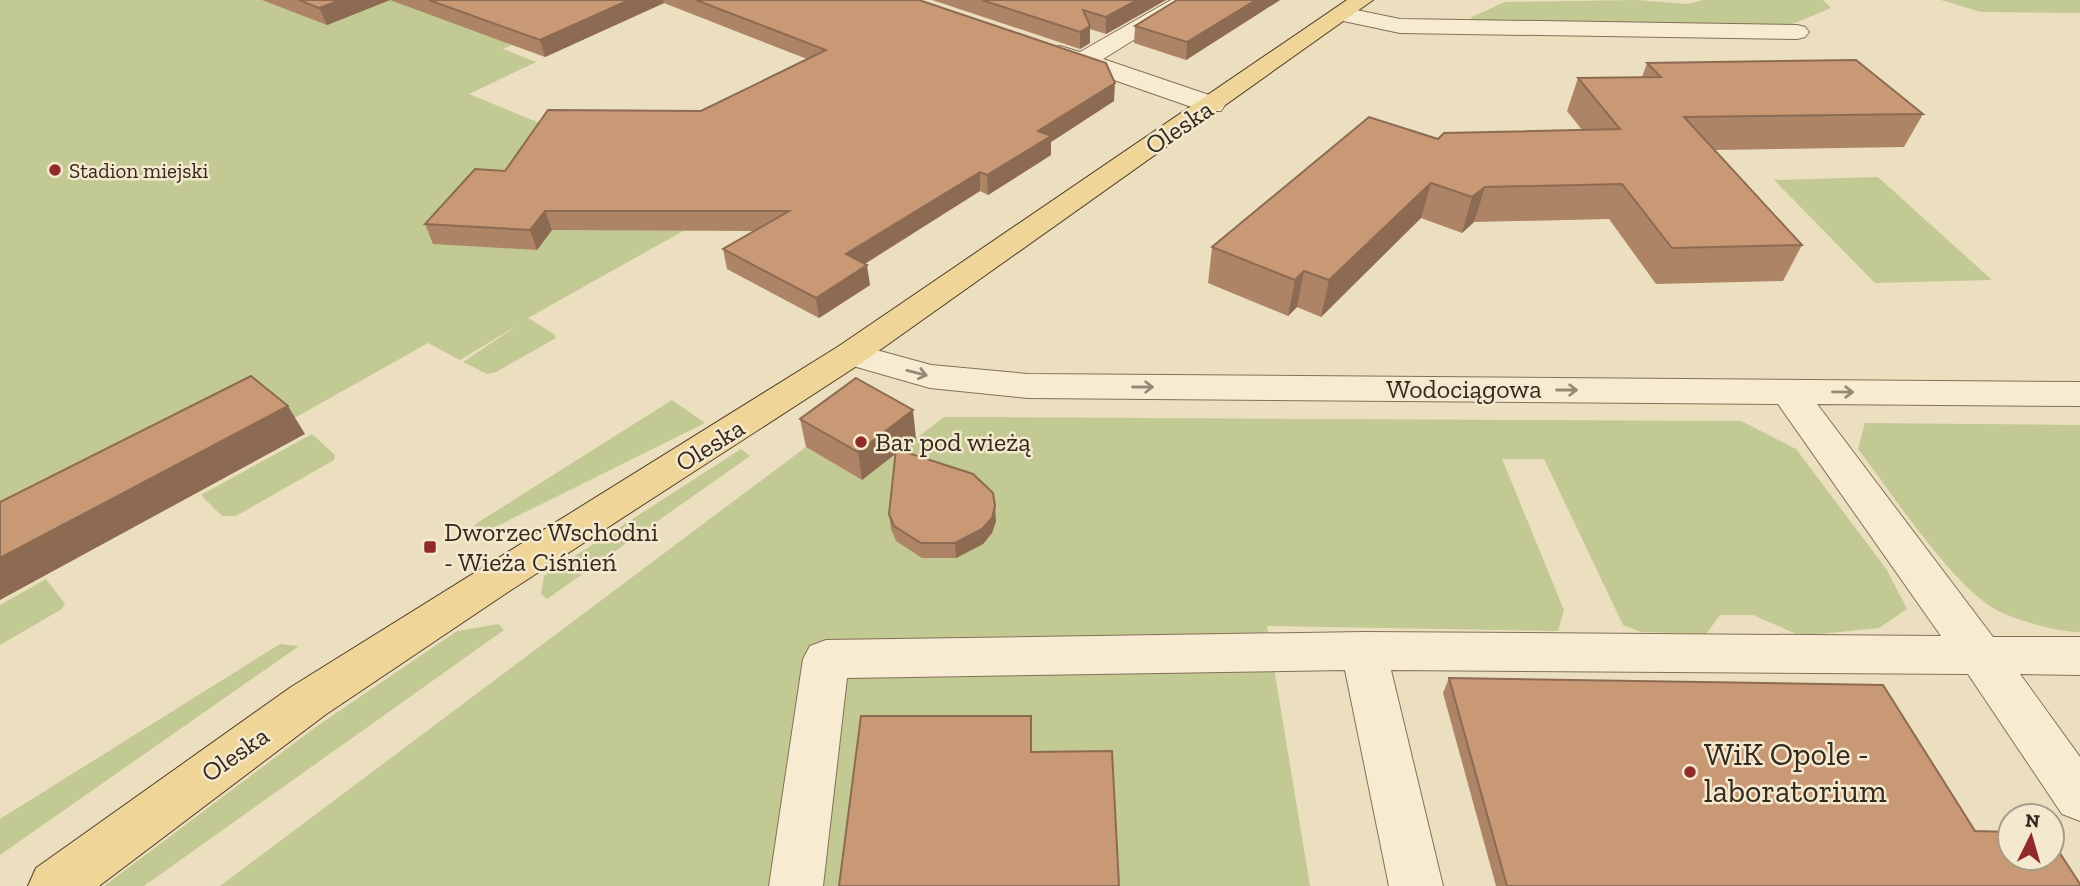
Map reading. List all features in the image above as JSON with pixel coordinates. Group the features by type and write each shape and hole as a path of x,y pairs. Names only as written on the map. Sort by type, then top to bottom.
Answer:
{"main road":[{"name":"Oleska","path":"55,886 330,687 851,354 1352,7"}],"street":[{"path":"1082,61 1187,0"},
{"path":"1352,7 1400,26 1797,32"},
{"path":"1044,48 1212,105"},
{"name":"Wodociągowa","path":"851,354 930,376 1028,386 2080,394"},
{"path":"1788,391 1981,656 2080,799"},
{"path":"1364,651 1416,886"},
{"path":"796,886 826,659 1364,651 2080,656"}],"green space":[{"path":"0,0 616,0 503,49 536,62 469,94 733,203 528,318 556,338 496,372 487,374 463,362 518,325 460,360 428,343 289,421 0,600"},
{"path":"1636,0 1688,4 1703,0 1823,0 1831,8 1773,32 1494,28 1470,18 1505,2"},
{"path":"1941,0 2080,0 2080,13 1981,12"},
{"path":"1878,177 1992,280 1875,283 1774,180"},
{"path":"672,400 705,423 481,534 473,529 477,523"},
{"path":"944,417 1741,421 1796,449 1887,570 1907,609 1879,628 1801,636 1753,615 1720,615 1706,634 1641,632 1623,625 1544,459 1502,459 1564,610 1558,631 1267,626 1310,886 220,886 806,447 862,480"},
{"path":"1865,423 2080,425 2080,632 2048,628 2002,612 1976,595 1958,578 1921,534 1858,449"},
{"path":"312,434 335,455 334,460 236,516 222,516 201,495"},
{"path":"741,449 750,456 547,599 541,594 544,576"},
{"path":"46,579 65,604 62,609 0,645 0,605"},
{"path":"499,624 504,630 144,886 104,886 317,726 457,631"},
{"path":"280,644 299,646 0,855 0,819"}],"building":[{"path":"299,0 340,0 319,8"},
{"path":"429,0 629,0 540,40"},
{"path":"696,0 919,0 1106,63 1115,83 1038,131 1051,136 987,175 980,172 846,254 867,265 816,298 723,249 789,211 545,211 530,230 425,224 475,169 505,171 548,110 701,111 826,50"},
{"path":"982,0 1137,0 1106,17 1083,10 1090,26 1080,32"},
{"path":"1177,0 1256,0 1187,42 1135,26"},
{"path":"1856,60 1923,114 1684,117 1802,245 1672,248 1622,184 1485,187 1472,197 1431,183 1329,280 1304,271 1295,280 1212,247 1369,117 1438,139 1444,133 1620,129 1578,78 1661,77 1647,63"},
{"path":"251,376 288,406 0,558 0,502"},
{"path":"856,378 913,410 858,452 800,419"},
{"path":"896,449 973,474 993,493 995,506 992,518 982,529 955,543 921,543 894,526 889,514"},
{"name":"WiK Opole - laboratorium","path":"1449,678 1883,685 1975,831 1996,832 1996,872 2066,872 2066,862 2080,884 2080,886 1507,886"},
{"path":"861,716 1031,716 1031,752 1112,751 1119,886 839,886"}],"place":[{"name":"Stadion miejski","path":"55,170"},
{"name":"Bar pod wieżą","path":"861,442"},
{"name":"Dworzec Wschodni - Wieża Ciśnień","path":"430,547"},
{"name":"WiK Opole - laboratorium","path":"1690,772"}]}
